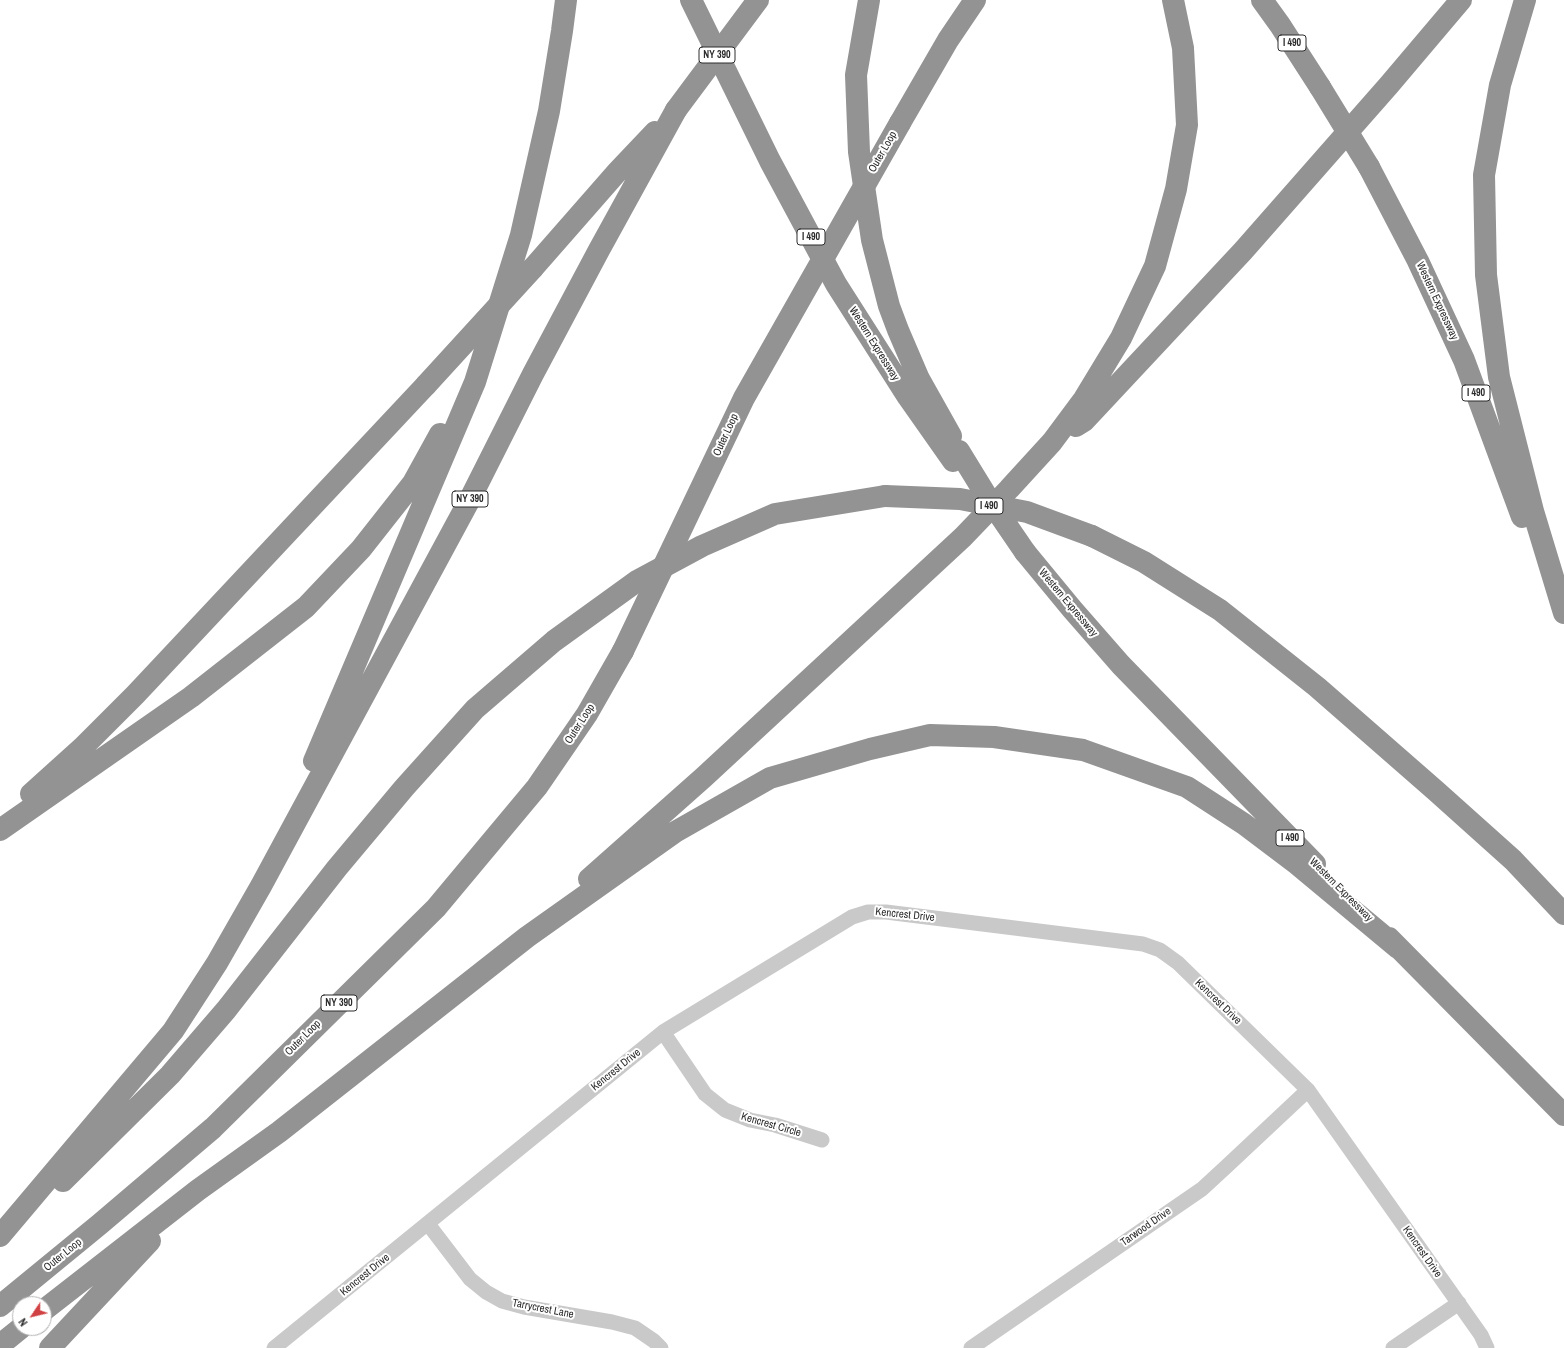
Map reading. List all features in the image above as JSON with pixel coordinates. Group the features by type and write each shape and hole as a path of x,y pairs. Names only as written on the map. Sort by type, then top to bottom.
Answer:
{"highway":[{"path":"261,886 476,382 521,235 549,111 566,0"},
{"name":"Western Expressway","path":"691,0 770,161 836,284 911,402 956,456 1025,552 1121,665 1564,1115"},
{"name":"NY 390","path":"0,1236 173,1031 217,963 261,886 470,499 537,367 676,110 758,0"},
{"path":"869,0 856,75 859,152 872,240 889,306 907,353 956,456"},
{"name":"Outer Loop","path":"0,1306 100,1224 212,1128 436,908 538,787 587,714 623,651 744,398 900,123 948,40 974,0"},
{"path":"527,937 623,847 704,777 963,537 1009,490 1052,442 1084,399 1121,338 1155,266 1176,188 1187,125 1183,48 1173,0"},
{"name":"Western Expressway","path":"1262,0 1280,24 1369,167 1418,261 1464,360 1564,626"},
{"path":"1052,442 1084,421 1243,251 1390,85 1462,0"},
{"path":"1525,0 1500,85 1484,175 1486,275 1499,377 1533,511 1564,613"},
{"path":"0,822 82,748 135,694 426,385 533,268 618,171 676,110"},
{"path":"0,830 190,697 306,607 361,548 413,483 484,356"},
{"path":"0,1244 170,1075 226,1010 336,868 404,788 470,715 554,641 637,581 702,546 775,514 885,496 960,499 1027,512 1092,536 1144,562 1220,610 1317,687 1513,860 1564,914"},
{"path":"52,1304 198,1190 279,1132 527,937 675,832 770,778 870,749 930,735 994,736 1083,750 1187,787 1244,824 1297,864 1398,948"},
{"path":"50,1348 198,1190"},
{"path":"0,1345 12,1335"}],"street":[{"name":"Kencrest Drive","path":"274,1348 663,1032 852,917 868,912 886,912 1143,944 1160,950 1178,963 1308,1090 1459,1303 1481,1335 1487,1348"},
{"name":"Kencrest Circle","path":"663,1032 706,1094 725,1110 750,1120 775,1125 822,1140"},
{"name":"Tarwood Drive","path":"971,1348 1202,1189 1308,1090"},
{"name":"Tarrycrest Lane","path":"428,1224 470,1280 486,1292 502,1301 612,1322 635,1328 654,1341 661,1348"},
{"path":"1393,1348 1459,1303"}]}
